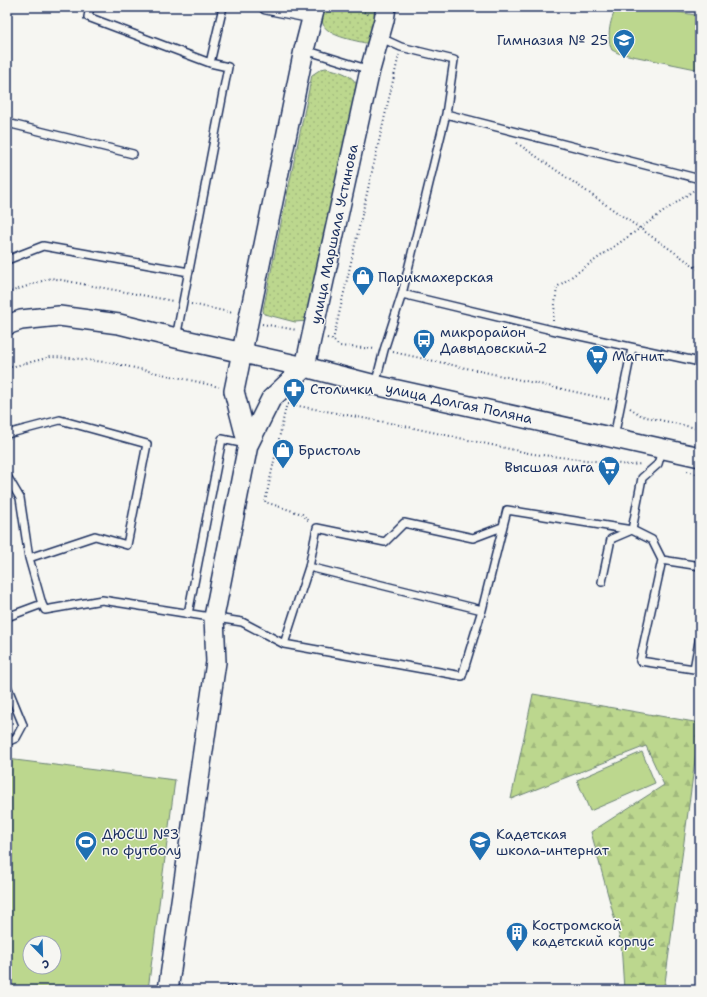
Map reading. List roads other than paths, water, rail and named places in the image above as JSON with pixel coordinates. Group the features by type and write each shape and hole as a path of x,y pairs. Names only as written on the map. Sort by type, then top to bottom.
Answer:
{"street":[{"path":"248,445 234,392 313,12 266,7"},
{"name":"улица Маршала Устинова","path":"305,367 370,70 379,37 379,11"},
{"name":"улица Долгая Поляна","path":"7,324 21,320 59,316 119,324 243,354 305,367 375,385 614,437 660,456 700,456"},
{"path":"168,990 216,662 214,618 248,445 271,400 305,367"}],"lane":[{"path":"90,7 88,16 210,63 228,67 176,338"},
{"path":"210,63 223,7"},
{"path":"375,385 384,350 402,294 446,114 454,60 400,47 379,37"},
{"path":"304,50 370,70"},
{"path":"446,114 700,179"},
{"path":"7,122 133,154"},
{"path":"7,260 43,246 189,272"},
{"path":"402,294 552,330 700,362"},
{"path":"614,437 632,348"},
{"path":"7,434 60,420 147,444 127,545 95,536 28,558"},
{"path":"188,614 222,439 248,445"},
{"path":"632,530 642,478 660,456"},
{"path":"7,476 20,498 28,558 45,610 102,600 242,622 284,644 462,676 482,610 507,510 632,530 652,540 662,560 640,661 694,669 700,636"},
{"path":"284,644 309,567 317,528 385,542 404,523 473,538 502,527"},
{"path":"602,582 611,539 632,530"},
{"path":"662,560 700,566"},
{"path":"309,567 482,610"},
{"path":"7,618 42,604"},
{"path":"7,686 22,725 16,738 7,742"}],"place":[{"name":"Гимназия № 25","path":"624,60"},
{"name":"Парикмахерская","path":"363,296"},
{"name":"микрорайон Давыдовский-2","path":"424,360"},
{"name":"Магнит","path":"597,376"},
{"name":"Столички","path":"294,408"},
{"name":"Бристоль","path":"283,470"},
{"name":"Высшая лига","path":"609,486"},
{"name":"ДЮСШ №3 по футболу","path":"86,862"},
{"name":"Кадетская школа-интернат","path":"480,862"},
{"name":"Костромской кадетский корпус","path":"517,952"}]}
